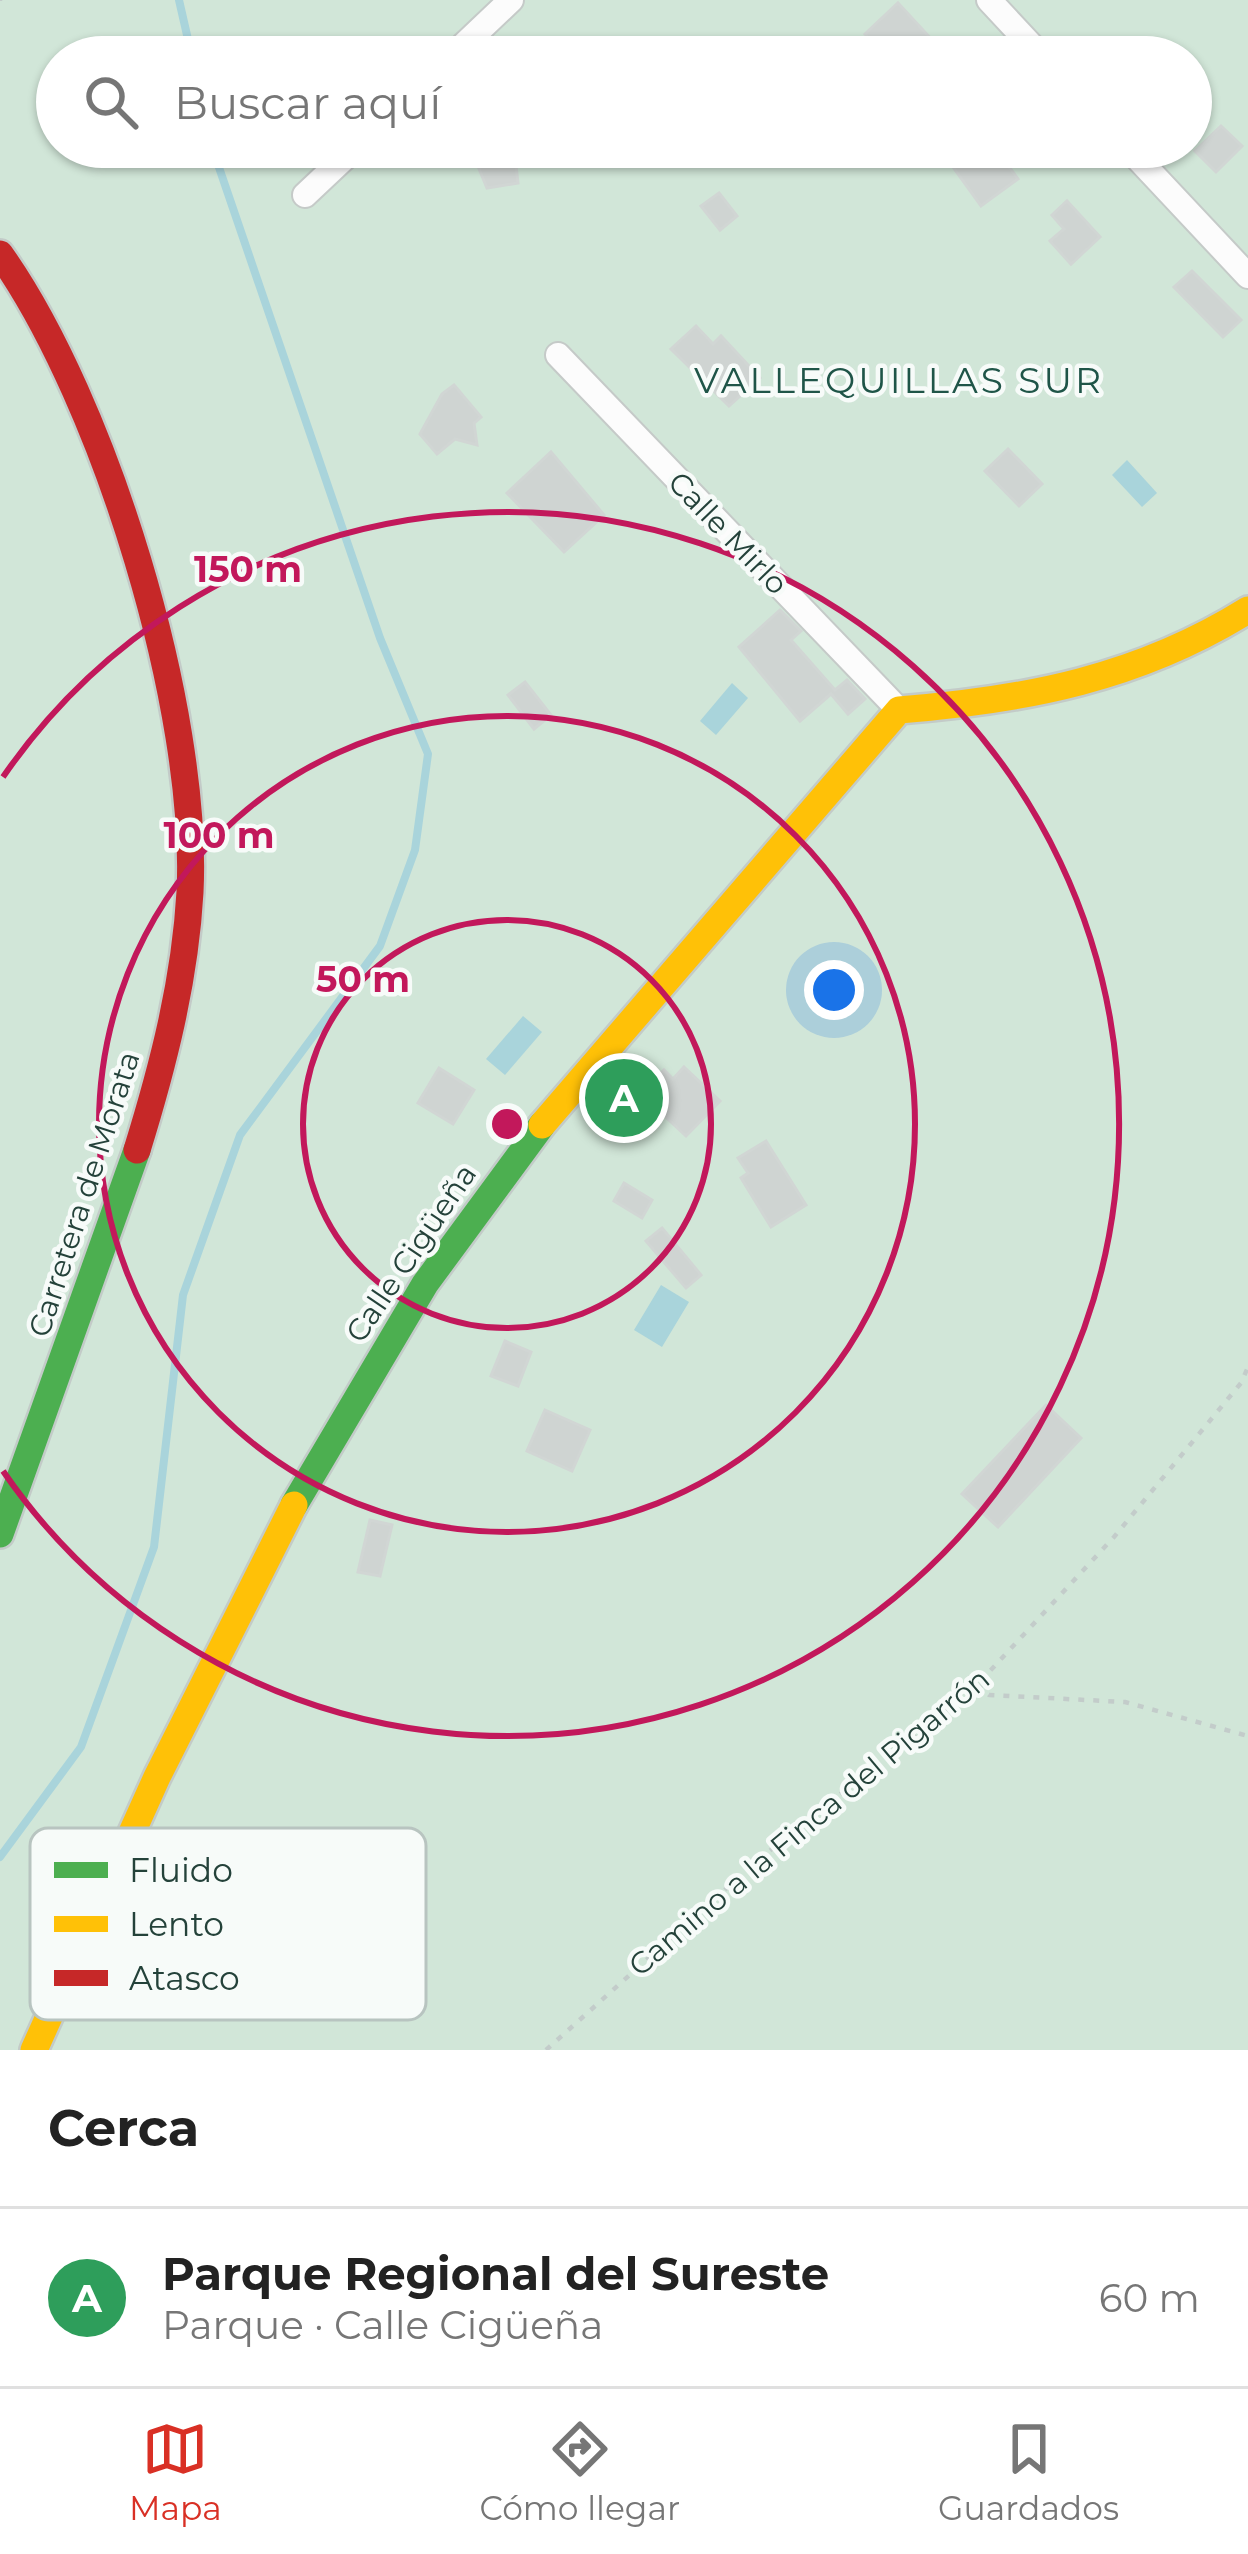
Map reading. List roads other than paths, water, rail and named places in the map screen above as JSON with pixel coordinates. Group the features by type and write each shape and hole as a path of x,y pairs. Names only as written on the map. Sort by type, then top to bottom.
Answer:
{"street":[{"path":"473,36 512,0"},
{"path":"989,0 1022,36"},
{"path":"305,195 334,168"},
{"path":"1147,168 1248,276"},
{"name":"Carretera de Morata","path":"0,254 26,287 68,364 126,533 184,792 191,887 171,1034 150,1116 0,1534"},
{"name":"Calle Mirlo","path":"558,356 899,710"},
{"path":"899,710 1063,693 1143,668 1248,610"},
{"name":"Calle Cigüeña","path":"134,1828 252,1584 392,1335 538,1130 899,710"},
{"name":"Calle Cigüeña","path":"34,2050 47,2020"}],"water":[{"path":"1127,460 1157,493 1142,507 1112,475"},
{"path":"732,683 748,698 716,735 700,721"},
{"path":"523,1016 542,1032 505,1075 486,1059"},
{"path":"661,1285 689,1302 662,1347 634,1330"}],"waterway":[{"path":"179,0 187,36"},
{"path":"0,1857 81,1747 154,1547 183,1295 240,1135 380,946 415,850 428,754 380,638 219,168"}],"place":[{"name":"Parque Regional del Sureste","path":"624,1098"}],"district":[{"name":"VALLEQUILLAS SUR","path":"899,380"}]}
